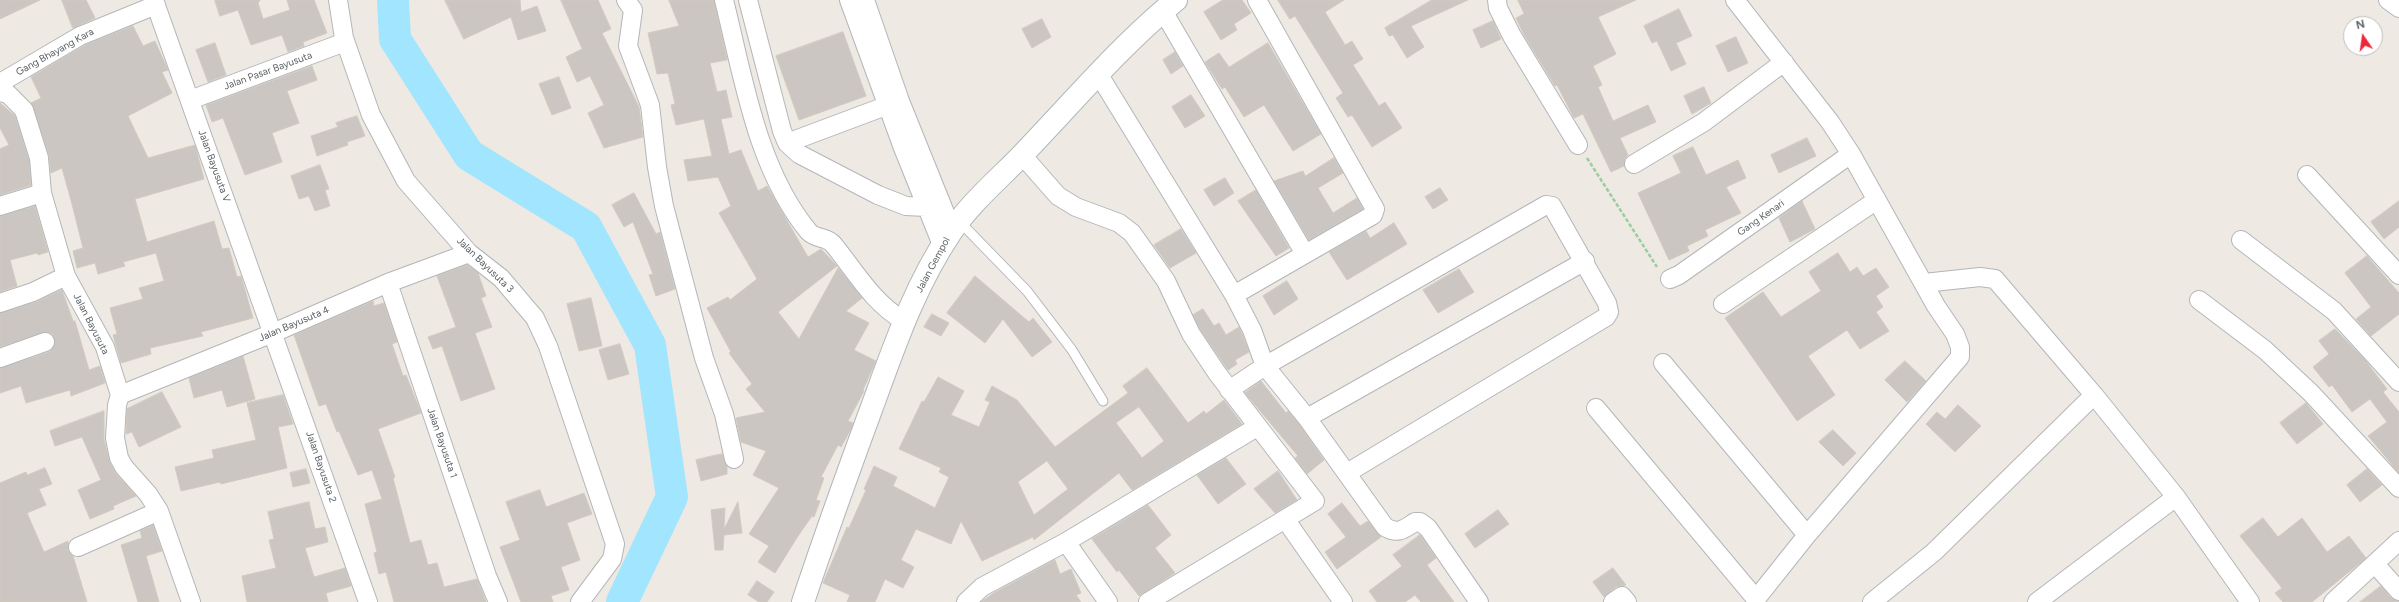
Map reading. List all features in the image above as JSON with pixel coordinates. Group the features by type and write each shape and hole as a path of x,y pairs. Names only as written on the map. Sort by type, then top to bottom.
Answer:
{"main road":[{"name":"Jalan Gempol","path":"803,602 827,529 904,321 951,232 1132,38 1170,5"}],"street":[{"name":"Jalan Bayusuta 3","path":"338,0 345,42 371,115 406,181 469,253 501,278 535,318 548,346 615,544 612,559 580,602"},
{"path":"626,0 633,10 628,46 650,105 657,167 664,206 704,358 724,414 734,460"},
{"path":"724,0 758,131 769,162 782,188 810,233 832,243 887,312 904,321"},
{"path":"748,0 782,131 787,143 799,154 878,195 906,206 926,207"},
{"path":"850,0 951,232"},
{"path":"865,0 894,103 926,207 951,232"},
{"path":"1234,295 1373,216 1374,206 1257,0"},
{"path":"1497,0 1498,8 1512,36 1578,145"},
{"path":"1596,408 1756,599 1807,535 1960,357 1960,347 1955,334 1924,283 1851,154 1830,122 1735,0"},
{"path":"2388,0 2399,8"},
{"name":"Gang Bhayang Kara","path":"2,93 80,36 155,2"},
{"name":"Jalan Bayusuta V","path":"155,2 273,333"},
{"path":"1170,5 1305,254"},
{"name":"Jalan Pasar Bayusuta","path":"190,100 345,42"},
{"path":"1634,164 1704,122 1784,62"},
{"path":"1099,75 1234,295 1252,330 1266,366 1307,418 1385,527 1390,530 1401,531 1416,522 1420,522 1428,528 1479,602"},
{"name":"Jalan Bayusuta","path":"2,93 24,110 33,135 42,173 42,193 66,276 105,347 120,395 117,405 116,450 124,467 148,494 159,511 191,602"},
{"path":"787,143 894,103"},
{"name":"Gang Kenari","path":"1670,279 1679,275 1851,154"},
{"path":"1022,155 1058,196 1076,207 1119,223 1132,232 1166,281 1191,334 1229,390 1315,501 1148,602"},
{"path":"2307,175 2399,275"},
{"path":"0,206 42,193"},
{"path":"1723,304 1877,200"},
{"path":"1229,390 1266,366 1546,205 1552,206 1556,210 1585,261 1607,303 1609,312 1606,317 1347,473"},
{"path":"2241,240 2334,312 2399,382"},
{"name":"Jalan Bayusuta 4","path":"120,395 273,333 388,283 469,253"},
{"path":"1307,418 1585,261"},
{"path":"0,303 33,292 66,276"},
{"path":"1924,283 1980,278 1995,279 2094,396 2176,497 2250,602"},
{"name":"Jalan Bayusuta 1","path":"388,283 487,576 498,602"},
{"path":"2199,300 2265,350 2311,393 2399,488"},
{"name":"Jalan Bayusuta 2","path":"273,333 368,602"},
{"path":"0,358 45,342"},
{"path":"1663,363 1807,535"},
{"path":"1872,602 1934,552 2094,396"},
{"path":"966,602 982,587 1066,542 1257,427"},
{"path":"2037,602 2176,497"},
{"path":"78,547 159,511"},
{"path":"1285,519 1343,602"},
{"path":"2333,602 2399,541"},
{"path":"1066,542 1108,602"},
{"path":"2375,564 2399,591"},
{"path":"1613,602 1622,596 1627,602"}],"lane":[{"path":"951,232 1027,291 1072,350 1103,401"}],"path":[{"path":"1578,145 1663,276 1670,279"}],"building":[{"path":"0,0 40,0 0,19"},
{"path":"62,0 86,0 95,18 73,28"},
{"path":"215,0 260,0 258,3 263,19 290,10 287,0 314,0 327,33 303,42 304,46 288,52 282,35 251,45 238,10 220,16"},
{"path":"445,0 520,0 521,12 537,6 546,31 518,40 511,17 464,39"},
{"path":"561,0 598,0 611,29 602,33 639,107 643,137 604,148 588,113 604,105 590,76 577,82 566,57 582,49"},
{"path":"669,0 714,0 727,60 710,63 717,92 726,90 732,117 721,119 729,154 741,150 758,191 767,186 808,257 821,249 837,266 778,312 799,339 838,268 862,298 846,311 869,323 854,350 876,361 863,390 864,391 848,421 853,423 851,429 841,447 838,445 821,477 824,478 816,500 820,501 814,517 812,516 798,536 775,573 758,562 769,546 749,534 779,488 753,475 766,451 741,442 736,418 765,412 746,389 752,384 729,353 731,352 707,308 728,297 730,300 757,279 719,213 731,206 718,177 688,181 684,160 712,156 704,119 676,125 671,105 675,104 668,73 657,74 648,33 679,26"},
{"path":"1223,0 1242,0 1251,13 1234,24 1237,30 1221,40 1204,12"},
{"path":"1278,0 1344,0 1325,12 1345,45 1352,41 1363,59 1353,65 1379,106 1385,102 1402,128 1372,147 1352,115 1348,117 1336,98 1343,93 1295,16 1290,19"},
{"path":"1432,0 1468,0 1411,26 1424,47 1407,58 1393,35 1389,36 1385,28"},
{"path":"1518,0 1636,0 1598,17 1616,54 1593,66 1602,85 1598,87 1613,121 1648,105 1656,122 1620,138 1628,155 1625,159 1624,166 1611,172 1583,114 1574,118 1557,85 1555,86 1524,35 1516,18 1524,14"},
{"path":"1679,9 1692,36 1676,43 1686,64 1671,71 1657,41 1652,43 1644,26"},
{"path":"1042,19 1051,37 1032,48 1022,29"},
{"path":"1493,21 1501,39 1481,48 1473,30"},
{"path":"133,26 143,46 155,41 168,70 162,72 172,93 128,116 148,158 195,145 204,179 135,199 147,242 214,221 222,249 229,248 237,277 241,276 253,318 201,332 203,336 150,348 151,354 121,363 113,335 117,334 110,308 143,299 139,288 164,281 156,253 123,262 125,266 98,274 95,263 77,268 73,251 83,248 62,168 51,173 49,155 31,103 41,98 31,77 85,45"},
{"path":"843,32 866,96 799,120 776,56"},
{"path":"1736,37 1748,63 1728,72 1716,46"},
{"path":"215,43 226,75 208,82 196,50"},
{"path":"1268,43 1321,134 1293,151 1264,105 1244,117 1225,87 1222,89 1205,62 1219,53 1229,67"},
{"path":"1175,52 1183,66 1171,74 1163,60"},
{"path":"312,66 317,80 287,91 299,123 272,133 282,162 245,175 223,118 212,122 206,105"},
{"path":"559,77 571,108 552,115 539,84"},
{"path":"1704,87 1711,103 1692,114 1684,96"},
{"path":"1191,95 1205,116 1185,128 1172,107"},
{"path":"0,103 15,116 29,160 31,185 0,195 0,149 9,145 0,128"},
{"path":"357,116 365,136 347,142 348,145 317,156 311,136 338,127 336,123"},
{"path":"1807,138 1816,156 1779,173 1771,155"},
{"path":"1693,147 1706,175 1738,160 1746,178 1726,187 1741,213 1705,230 1708,236 1687,246 1689,251 1669,260 1638,193 1681,173 1673,156"},
{"path":"1334,158 1343,173 1318,188 1333,213 1357,198 1363,209 1309,240 1274,181 1303,171 1305,176"},
{"path":"320,165 329,189 325,190 330,206 315,211 309,196 299,199 291,176"},
{"path":"1225,178 1234,193 1214,206 1204,190"},
{"path":"1440,188 1448,200 1433,209 1425,197"},
{"path":"1256,190 1289,248 1276,256 1238,201"},
{"path":"634,193 656,234 660,232 675,289 656,296 649,275 653,274 633,222 624,227 612,205"},
{"path":"1802,201 1815,229 1790,242 1779,218"},
{"path":"2399,201 2399,227 2384,239 2371,222"},
{"path":"35,206 48,252 38,255 37,253 10,260 17,286 0,292 0,216"},
{"path":"1394,223 1407,244 1347,280 1329,252 1366,231 1370,238"},
{"path":"1181,229 1196,253 1170,268 1154,245"},
{"path":"1838,253 1850,272 1857,267 1863,276 1876,268 1889,287 1876,296 1883,307 1876,312 1889,331 1860,349 1847,330 1808,356 1835,395 1797,421 1725,318 1763,292 1781,317 1821,291 1809,272"},
{"path":"2367,256 2399,293 2399,314 2371,336 2356,319 2371,307 2345,273"},
{"path":"467,265 478,273 486,296 481,298 492,327 475,333 495,389 461,401 442,346 433,349 428,337 456,327 437,276"},
{"path":"1459,269 1474,292 1438,313 1423,290"},
{"path":"975,276 1029,322 1033,318 1052,342 1032,357 1003,319 985,343 947,313"},
{"path":"1287,281 1298,299 1274,315 1263,296"},
{"path":"62,290 73,321 75,321 89,370 100,366 105,383 71,396 70,390 26,403 21,386 0,393 0,368 49,352 55,344 52,334 47,332 0,347 0,313 36,302"},
{"path":"591,298 602,346 579,351 567,304"},
{"path":"373,301 374,306 384,303 397,342 392,344 403,376 406,375 421,413 378,429 395,477 393,478 410,543 421,540 428,565 437,563 444,587 477,579 486,602 394,602 386,572 379,574 374,553 377,552 365,504 382,499 372,470 358,475 339,431 337,432 326,404 319,406 294,335"},
{"path":"1203,309 1214,326 1219,323 1226,335 1239,327 1242,334 1249,352 1235,360 1237,364 1228,370 1200,329 1193,315"},
{"path":"932,314 949,323 941,336 924,327"},
{"path":"2335,329 2365,360 2387,389 2383,392 2399,412 2399,473 2368,436 2387,422 2370,399 2352,412 2332,385 2329,387 2313,367 2329,354 2319,341"},
{"path":"620,344 629,374 608,380 599,350"},
{"path":"243,356 255,399 227,407 222,390 194,398 189,378"},
{"path":"1905,361 1926,381 1907,402 1885,380"},
{"path":"1147,368 1188,423 1204,411 1206,414 1224,400 1242,424 1132,490 1119,473 1034,540 1033,537 982,561 961,521 951,544 916,529 901,560 914,567 903,588 885,579 875,602 847,602 850,595 823,583 847,527 849,528 866,490 864,489 874,466 897,477 893,486 935,508 949,477 939,472 941,468 899,449 922,401 924,402 938,377 964,391 951,415 979,427 990,402 985,400 992,386 1017,400 1055,447 1128,393 1123,386","holes":["1139,407 1164,441 1142,458 1116,423","1047,461 1068,489 1034,515 1018,482"]},
{"path":"1261,381 1286,413 1288,411 1299,424 1324,460 1307,474 1295,458 1298,456 1245,393"},
{"path":"162,392 181,427 139,447 132,432 126,434 127,409"},
{"path":"283,395 293,424 278,427 287,468 221,484 220,482 181,491 175,467 214,458 212,450 256,440 247,403"},
{"path":"2306,403 2323,424 2297,444 2280,423"},
{"path":"1958,405 1981,426 1955,452 1926,424 1937,412 1945,419"},
{"path":"104,411 104,440 110,463 116,474 136,496 113,506 114,509 90,519 78,490 101,480 82,437 55,446 50,431"},
{"path":"1833,430 1856,453 1843,466 1819,442"},
{"path":"722,454 727,467 727,474 701,481 696,460"},
{"path":"1226,458 1246,484 1218,504 1197,475"},
{"path":"45,468 52,484 39,489 46,505 27,513 44,552 68,541 68,551 73,556 87,602 0,602 0,483 26,472 27,475"},
{"path":"306,469 310,483 293,487 290,473"},
{"path":"2367,469 2382,485 2360,502 2347,485"},
{"path":"1278,471 1297,500 1275,513 1254,489"},
{"path":"540,490 546,507 584,493 592,514 567,523 580,560 561,567 569,590 551,596 553,602 521,602 500,547 520,540 506,502"},
{"path":"309,502 315,529 325,527 328,542 305,548 314,577 345,568 351,586 326,593 328,602 247,602 242,576 276,568 269,540 274,539 268,512"},
{"path":"738,502 742,533 724,535 723,550 715,550 711,510 725,508 724,529"},
{"path":"1342,503 1360,526 1368,521 1381,537 1337,569 1325,552 1346,537 1328,514"},
{"path":"1148,505 1171,535 1155,548 1175,573 1139,596 1119,570 1117,572 1092,539"},
{"path":"1498,510 1509,524 1475,548 1465,534"},
{"path":"2263,518 2278,537 2302,518 2327,552 2349,536 2366,558 2312,602 2283,602 2275,593 2282,588 2240,536"},
{"path":"153,525 162,551 146,556 159,602 138,602 121,545 142,538 140,531"},
{"path":"1420,535 1436,558 1427,565 1454,602 1421,602 1415,595 1405,602 1377,602 1369,591 1402,566 1393,555"},
{"path":"1055,560 1060,574 1071,569 1081,593 1076,595 1081,602 981,602 994,593"},
{"path":"1613,568 1626,585 1616,587 1604,597 1593,582"},
{"path":"757,581 774,592 767,602 759,602 748,595"},
{"path":"2381,586 2391,598 2399,602 2360,602"}],"waterway":[{"path":"393,0 395,39 469,155 586,227 650,345 672,497 622,602"}]}
